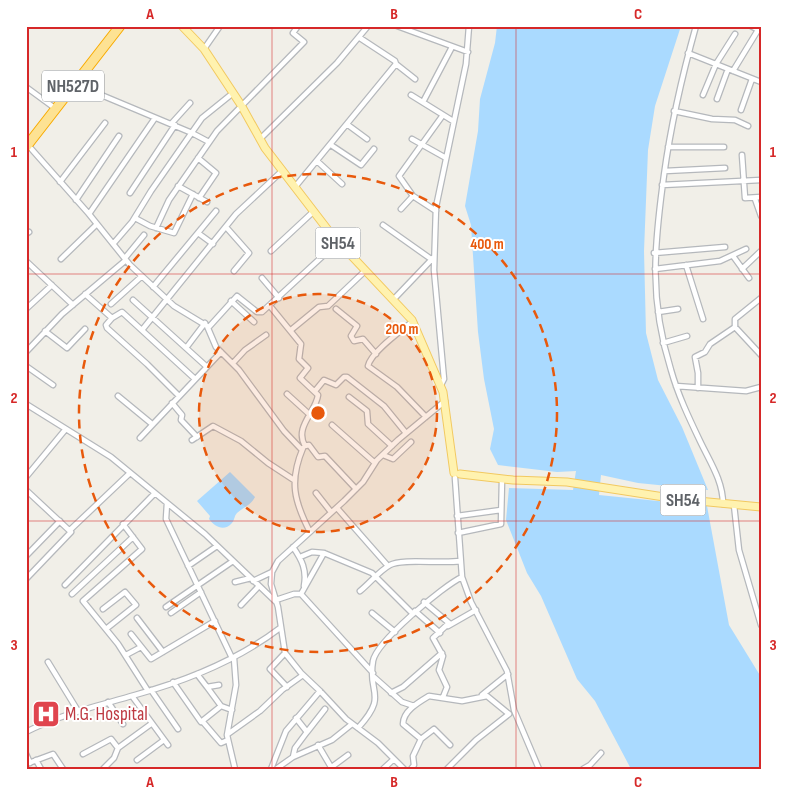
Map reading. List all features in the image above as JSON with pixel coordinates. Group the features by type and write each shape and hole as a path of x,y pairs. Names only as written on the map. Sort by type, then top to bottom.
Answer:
{"highway":[{"name":"NH527D","path":"27,145 120,26"}],"main road":[{"name":"SH54","path":"182,26 204,49 282,171 338,242 412,322 441,385 456,475 567,482 722,504 761,507"}],"street":[{"path":"204,49 220,26"},
{"path":"156,228 165,207 209,142 241,105 304,42 293,33 298,26"},
{"path":"260,139 308,93 360,38 368,26"},
{"path":"397,26 468,52"},
{"path":"441,385 444,379 433,258 436,211 468,52 470,26"},
{"path":"696,26 674,111 662,185 654,253 654,269 663,343 676,386 717,476 723,494 722,504"},
{"path":"717,99 731,70 759,30 751,26"},
{"path":"703,95 716,64 735,34"},
{"path":"360,38 395,61 414,79"},
{"path":"423,102 452,47"},
{"path":"688,53 761,82"},
{"path":"295,187 348,125 396,64"},
{"path":"740,110 752,79"},
{"path":"75,84 192,133 209,142"},
{"path":"26,88 56,109"},
{"path":"113,244 135,218 150,191 208,112 233,93"},
{"path":"411,95 454,121"},
{"path":"130,193 173,125 190,103"},
{"path":"674,111 712,119 736,120 748,126"},
{"path":"436,211 413,196 399,176 443,115"},
{"path":"89,214 155,118"},
{"path":"60,182 105,123"},
{"path":"348,125 367,139"},
{"path":"76,200 119,136"},
{"path":"412,139 446,158"},
{"path":"27,145 89,214 125,259 165,299 179,310 205,323 220,352 233,363 284,431 303,448"},
{"path":"331,145 361,166 374,149"},
{"path":"668,147 724,147"},
{"path":"742,155 746,199 761,197"},
{"path":"198,158 216,173 200,198"},
{"path":"317,161 342,184"},
{"path":"664,171 725,168"},
{"path":"142,330 151,316 213,244 236,214 282,171"},
{"path":"662,185 761,180"},
{"path":"178,186 207,202"},
{"path":"135,218 156,228 175,232 193,194"},
{"path":"401,209 413,196"},
{"path":"755,199 761,216"},
{"path":"154,287 216,211"},
{"path":"271,252 314,211"},
{"path":"61,260 97,224"},
{"path":"383,225 433,258"},
{"path":"226,227 249,254 234,271"},
{"path":"198,233 213,244"},
{"path":"26,352 45,331 125,259 144,236"},
{"path":"208,328 231,301 238,296 259,313 270,306 338,242"},
{"path":"654,253 724,247"},
{"path":"654,269 720,261 746,249"},
{"path":"742,269 761,251"},
{"path":"733,256 749,278"},
{"path":"393,300 433,258"},
{"path":"26,261 73,305"},
{"path":"26,270 31,265"},
{"path":"686,265 703,320"},
{"path":"291,330 319,307 328,306 364,271"},
{"path":"111,304 142,276"},
{"path":"262,278 279,298"},
{"path":"26,309 52,285"},
{"path":"85,294 112,318"},
{"path":"761,298 735,319 735,327 761,355"},
{"path":"133,300 207,367"},
{"path":"231,301 254,322"},
{"path":"270,306 301,344 299,359 308,368 301,374 301,380 318,397 301,434 303,448 294,480 297,503 310,532"},
{"path":"336,309 356,326 351,336 354,342 362,339 376,354"},
{"path":"658,312 678,310"},
{"path":"178,396 147,364 107,328 106,325 112,318 122,311 195,379"},
{"path":"412,322 376,354 368,366 392,383 426,417"},
{"path":"186,348 205,323"},
{"path":"698,388 698,372 694,358 706,351 710,344 735,327"},
{"path":"45,331 67,348 85,329"},
{"path":"233,363 245,350 266,335"},
{"path":"663,343 687,336"},
{"path":"140,438 220,352"},
{"path":"26,366 54,386"},
{"path":"314,391 324,380 336,385 344,377 347,377 384,406 406,433"},
{"path":"676,386 746,391 761,387"},
{"path":"287,394 309,414"},
{"path":"118,396 152,424"},
{"path":"349,397 367,411 368,424 392,446"},
{"path":"404,769 352,724 303,675 286,653 280,628 277,601 271,584 272,572 278,561 356,489 382,455 445,401"},
{"path":"172,403 182,415 180,420 197,437"},
{"path":"26,404 111,457 217,546 277,601"},
{"path":"332,425 375,464"},
{"path":"192,440 215,427 226,435 241,441 294,480"},
{"path":"26,478 65,430"},
{"path":"382,455 393,459 411,442"},
{"path":"303,448 309,445 318,457 325,456 356,489"},
{"path":"26,579 70,534 70,530 130,473"},
{"path":"456,475 462,577 476,610 502,658 508,674 514,710 539,769"},
{"path":"458,533 500,524 502,479"},
{"path":"26,490 70,530"},
{"path":"316,492 331,512"},
{"path":"65,585 155,493"},
{"path":"167,503 166,520 233,658 236,685 227,734 235,769"},
{"path":"734,505 739,550 761,625"},
{"path":"337,508 388,566"},
{"path":"457,516 501,510"},
{"path":"26,556 60,521"},
{"path":"123,524 142,549 83,601 106,629 178,729"},
{"path":"72,594 134,537"},
{"path":"188,566 217,546"},
{"path":"293,547 300,557 306,574 301,594"},
{"path":"300,557 312,552 324,553 362,567 377,577 414,613 440,633"},
{"path":"304,587 314,575 324,553"},
{"path":"166,607 233,561"},
{"path":"360,591 388,566 400,561 436,564 460,561"},
{"path":"235,582 252,580 272,572"},
{"path":"358,728 374,709 374,656 424,602 462,577"},
{"path":"241,604 259,586"},
{"path":"103,609 125,592 136,605 106,629"},
{"path":"170,613 201,592"},
{"path":"277,601 294,594 301,594 391,693 402,702 414,706"},
{"path":"424,602 443,617 448,622 448,626"},
{"path":"443,697 447,687 439,670 442,654 433,638 448,626 476,610"},
{"path":"372,613 395,632"},
{"path":"137,618 162,652"},
{"path":"131,634 150,659 215,621"},
{"path":"26,732 78,711 150,691 197,674 233,658 280,628"},
{"path":"126,656 141,648"},
{"path":"286,653 270,669 287,687"},
{"path":"391,693 403,687 442,654"},
{"path":"48,662 78,711"},
{"path":"197,674 221,706 232,710"},
{"path":"421,739 403,722 414,706 429,696 462,701 478,699 508,674"},
{"path":"227,734 260,711 303,675"},
{"path":"173,682 199,720 203,722 221,743 228,740"},
{"path":"207,687 219,685"},
{"path":"271,769 282,738 320,690"},
{"path":"482,695 489,697 509,714"},
{"path":"132,696 168,745"},
{"path":"108,702 123,724"},
{"path":"203,722 221,706"},
{"path":"293,757 295,748 324,709"},
{"path":"450,768 476,740 514,710"},
{"path":"296,718 307,732"},
{"path":"103,769 114,758 118,748 151,724"},
{"path":"276,769 293,757 332,740 352,724"},
{"path":"411,769 414,766 413,756 421,739 434,729 450,745"},
{"path":"83,754 111,739 118,748"},
{"path":"137,760 164,740"},
{"path":"318,745 330,768 348,755"},
{"path":"583,769 590,765 601,752"},
{"path":"26,754 28,763 53,754 63,769"},
{"path":"383,769 394,759"},
{"path":"36,760 40,769"}],"water":[{"path":"497,26 681,26 655,106 648,150 644,251 646,333 658,380 682,427 708,490 638,483 601,475 599,495 707,506 729,625 761,677 761,769 631,769 595,701 577,679 541,596 527,573 506,520 509,488 573,490 576,471 557,472 498,465 490,449 494,429 484,379 478,332 471,225 465,206 478,131 480,99 495,43"},
{"path":"230,472 255,497 235,515 233,522 229,526 223,528 211,522 210,516 197,501"}],"place":[{"name":"M.G. Hospital","path":"46,714"}]}
